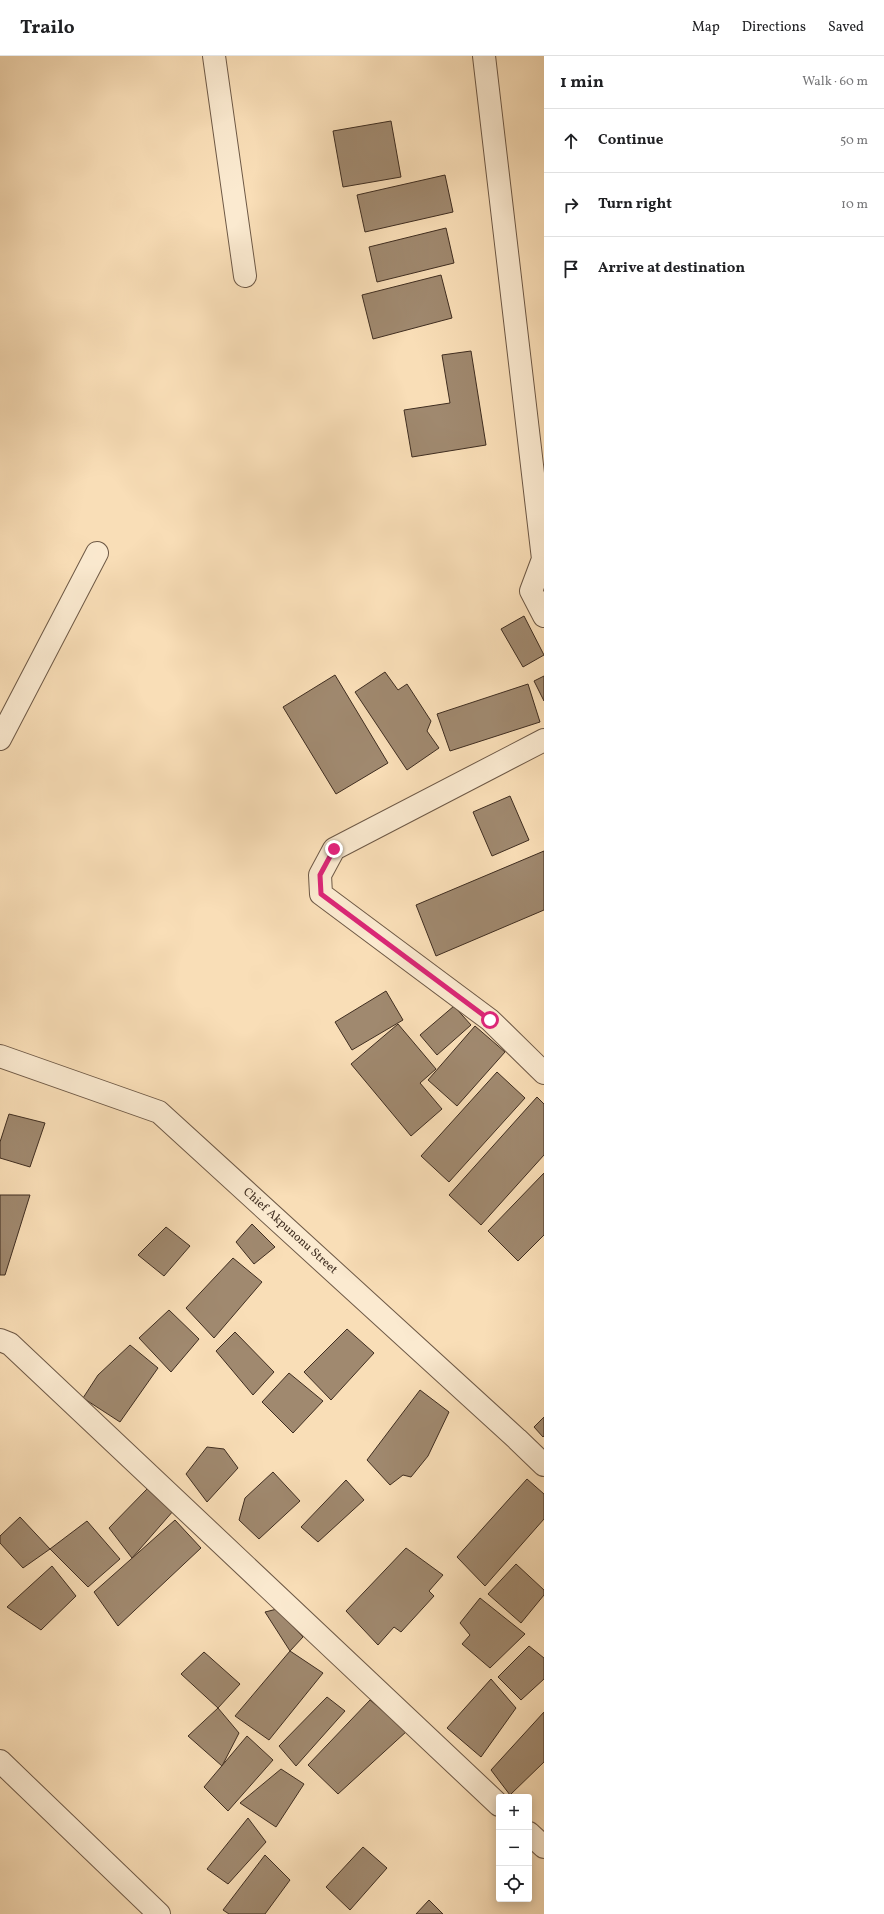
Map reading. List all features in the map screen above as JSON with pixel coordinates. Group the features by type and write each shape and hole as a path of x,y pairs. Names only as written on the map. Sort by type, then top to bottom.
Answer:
{"street":[{"path":"214,56 245,276"},
{"path":"484,56 543,560 531,591 544,616"},
{"path":"0,739 97,553"},
{"path":"544,740 334,849 320,875 321,894 490,1020 544,1073"},
{"name":"Chief Akpunonu Street","path":"0,1056 159,1112 511,1433 544,1465"},
{"path":"0,1340 10,1344 496,1802"},
{"path":"0,1760 159,1914"},
{"path":"532,1836 544,1847"}],"building":[{"path":"391,121 401,177 343,187 333,131"},
{"path":"445,175 453,212 365,232 357,195"},
{"path":"446,228 454,263 377,282 369,247"},
{"path":"441,275 452,318 373,339 362,295"},
{"path":"471,351 486,445 412,457 404,410 450,403 442,355"},
{"path":"524,616 544,655 523,667 501,629"},
{"path":"385,672 398,690 407,684 431,721 427,731 439,748 407,770 355,692"},
{"path":"335,675 388,763 336,794 283,707"},
{"path":"544,676 544,701 534,681"},
{"path":"528,684 540,722 450,751 437,714"},
{"path":"510,796 529,840 492,856 473,812"},
{"path":"544,851 544,910 436,956 416,905"},
{"path":"386,991 403,1020 352,1050 335,1022"},
{"path":"454,1006 471,1025 437,1055 420,1035"},
{"path":"398,1024 436,1069 420,1083 442,1109 411,1136 351,1064"},
{"path":"475,1026 505,1052 457,1106 428,1080"},
{"path":"497,1072 525,1098 449,1182 421,1156"},
{"path":"537,1097 544,1104 544,1155 481,1225 449,1195"},
{"path":"9,1114 45,1123 30,1167 0,1158 0,1142"},
{"path":"544,1173 544,1235 518,1261 488,1231"},
{"path":"0,1195 30,1195 5,1275 0,1275"},
{"path":"252,1224 275,1247 254,1264 236,1242"},
{"path":"166,1227 190,1246 164,1276 138,1255"},
{"path":"233,1258 262,1282 214,1338 186,1308"},
{"path":"169,1310 199,1339 171,1372 139,1338"},
{"path":"347,1329 374,1353 331,1400 304,1372"},
{"path":"235,1332 274,1372 253,1395 216,1351"},
{"path":"130,1345 158,1368 120,1422 83,1398 98,1375"},
{"path":"289,1373 323,1401 293,1433 262,1402"},
{"path":"420,1390 449,1412 428,1456 411,1477 403,1475 390,1485 367,1460"},
{"path":"544,1417 544,1436 543,1437 534,1427"},
{"path":"207,1447 224,1449 238,1468 207,1502 186,1474"},
{"path":"273,1472 300,1501 259,1539 239,1520 245,1498"},
{"path":"527,1479 544,1494 544,1519 485,1586 457,1557"},
{"path":"346,1480 364,1500 318,1542 301,1527"},
{"path":"147,1489 174,1510 132,1558 109,1528"},
{"path":"20,1517 50,1549 23,1568 0,1543 0,1536"},
{"path":"175,1520 201,1548 118,1626 94,1592"},
{"path":"87,1521 120,1559 88,1587 50,1549"},
{"path":"406,1548 443,1575 429,1591 434,1596 401,1632 394,1627 378,1645 346,1611"},
{"path":"516,1564 544,1590 544,1595 521,1623 488,1594"},
{"path":"52,1566 76,1596 41,1630 7,1607"},
{"path":"480,1598 525,1634 490,1668 462,1644 470,1635 460,1623"},
{"path":"277,1609 303,1637 290,1651 265,1612"},
{"path":"529,1646 544,1658 544,1679 521,1700 498,1677"},
{"path":"290,1651 323,1673 269,1740 235,1716"},
{"path":"204,1652 240,1684 218,1708 181,1674"},
{"path":"491,1679 516,1708 481,1757 447,1728"},
{"path":"327,1697 345,1711 296,1766 279,1746"},
{"path":"370,1700 407,1731 338,1794 308,1765"},
{"path":"218,1708 239,1733 222,1766 188,1736"},
{"path":"544,1712 544,1762 511,1794 509,1794 491,1770"},
{"path":"247,1736 273,1760 228,1811 204,1787"},
{"path":"281,1769 304,1784 276,1827 240,1803"},
{"path":"248,1818 266,1842 228,1884 207,1869"},
{"path":"363,1847 387,1868 350,1910 326,1887"},
{"path":"265,1855 290,1880 265,1914 229,1914 223,1910"},
{"path":"429,1900 443,1914 416,1914"}],"route":[{"path":"334,849 320,875 321,894 490,1020"}]}
